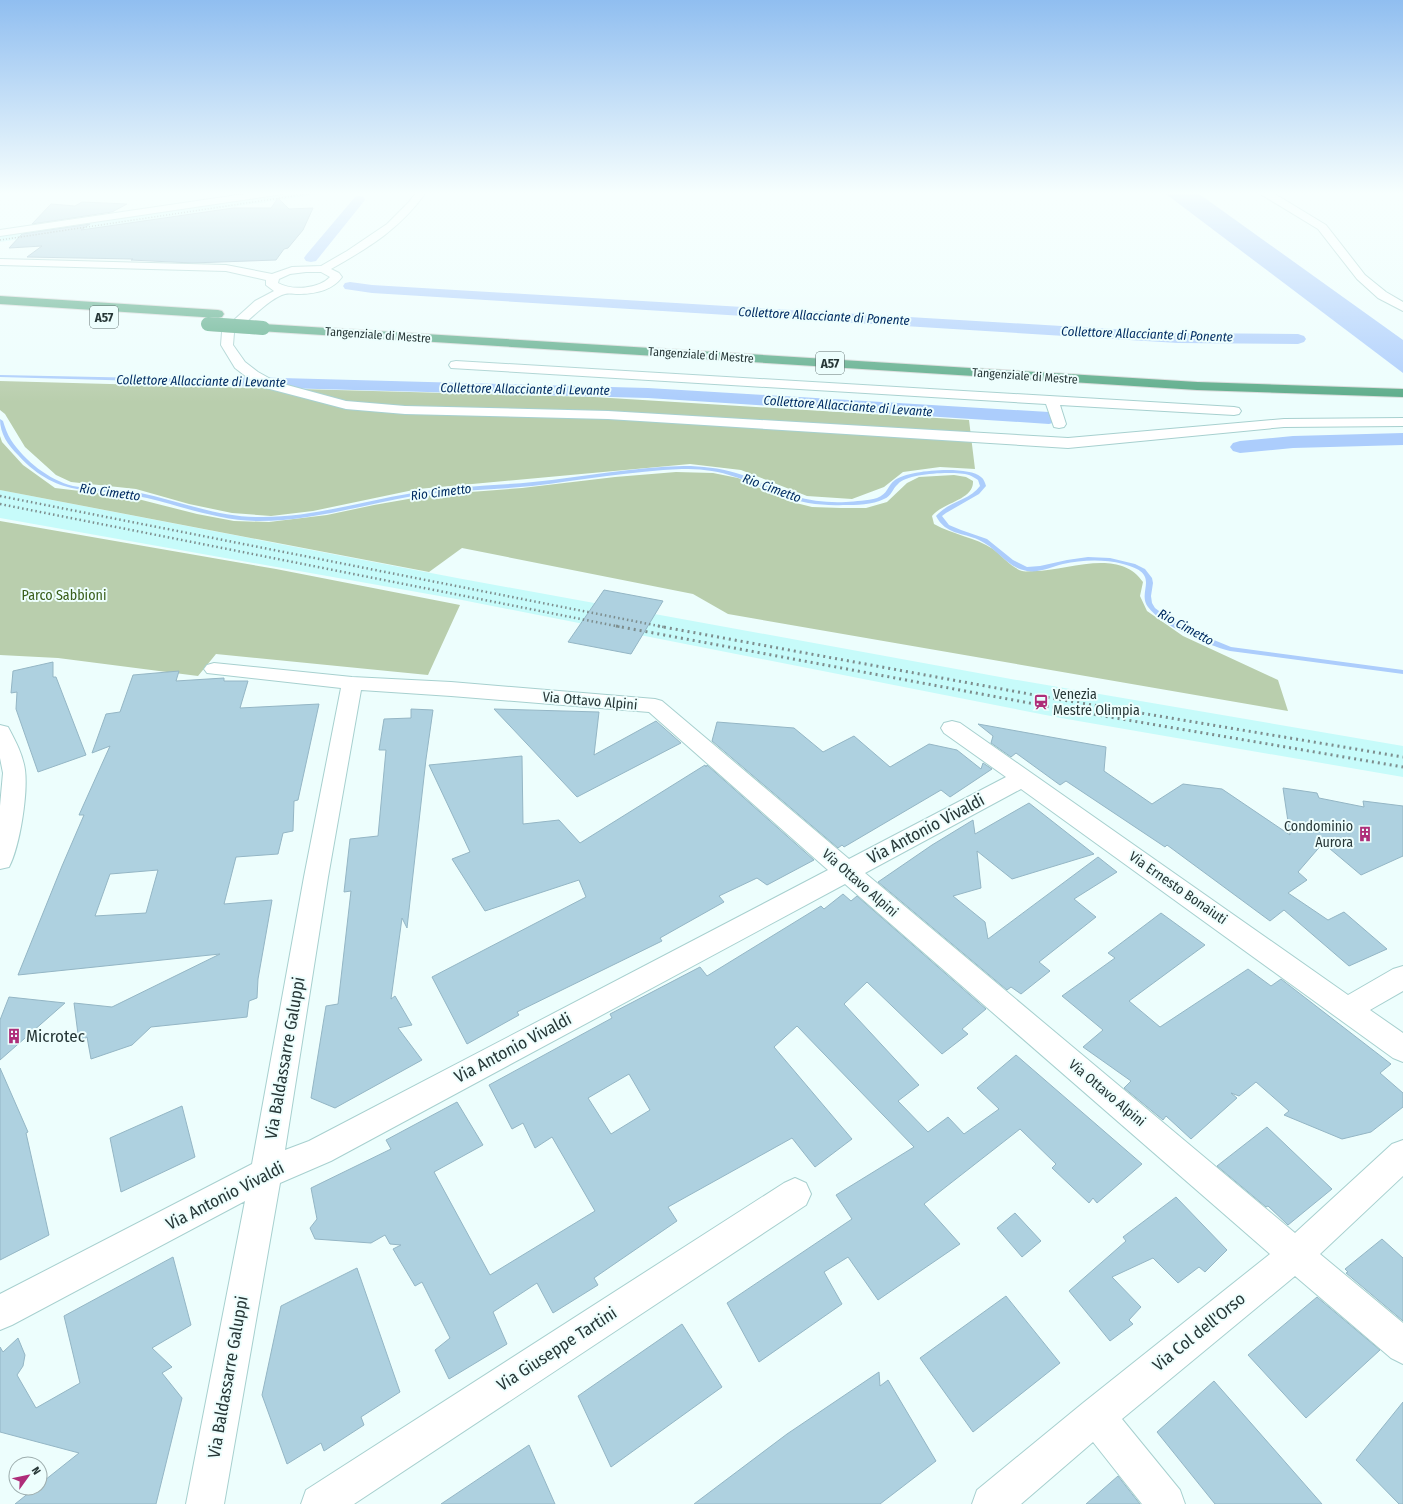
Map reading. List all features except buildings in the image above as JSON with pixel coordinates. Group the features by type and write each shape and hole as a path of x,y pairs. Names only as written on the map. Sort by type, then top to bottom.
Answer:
{"highway":[{"name":"Tangenziale di Mestre","path":"0,300 218,314 267,323 1197,386 1401,389"},
{"name":"Tangenziale di Mestre","path":"4,312 208,324 267,323 1201,375 1384,381 1401,389"}],"street":[{"path":"324,269 336,261"},
{"path":"1349,261 1361,277 1382,295 1403,307"},
{"path":"0,262 226,268 274,278 293,270 312,268 324,269 333,272 336,277 326,285 308,290 284,290 272,285 272,280 274,278"},
{"path":"284,290 259,304 228,332 227,345 240,365 253,375 272,385 346,405 405,410 608,415 1068,443 1284,423 1403,422"},
{"path":"456,365 1234,411"},
{"path":"1051,399 1057,419"},
{"name":"Via Ottavo Alpini","path":"214,669 352,683 655,706 1403,1346"},
{"name":"Via Baldassarre Galuppi","path":"205,1504 266,1173 315,885 352,683"},
{"name":"Via Ernesto Bonaiuti","path":"952,728 1403,1049"},
{"path":"0,732 4,738 14,771 9,830 0,860"},
{"name":"Via Antonio Vivaldi","path":"0,1313 266,1173 320,1151 1023,778"},
{"path":"1347,1009 1403,977"},
{"name":"Via Col dell'Orso","path":"990,1504 1296,1254 1403,1155"},
{"name":"Via Giuseppe Tartini","path":"320,1504 795,1194"},
{"path":"1096,1416 1166,1504"}],"shaded area":[{"path":"1255,261 1293,261 1403,340 1403,373"},
{"path":"0,490 457,578 1011,679 1403,746 1403,777 1061,718 462,600 0,518"}],"green space":[{"path":"0,381 594,397 969,420 975,469 940,467 903,472 884,487 852,499 807,496 741,470 690,464 418,489 313,511 271,516 232,513 189,504 136,489 71,482 56,475 25,447 5,414 0,410"},
{"path":"0,436 2,442 23,465 55,488 130,497 197,514 234,521 269,522 327,515 431,495 522,488 615,477 676,472 713,473 738,478 788,501 812,507 866,508 887,502 907,483 919,477 954,475 966,477 973,481 969,493 937,511 932,516 934,524 986,545 1014,567 1022,571 1047,570 1092,563 1107,563 1121,566 1133,571 1143,582 1140,596 1147,611 1183,636 1278,680 1288,711 728,614 693,594 462,548 429,572 0,490"},
{"name":"Parco Sabbioni","path":"0,521 276,569 460,605 428,675 216,654 198,676 58,658 0,655"}],"waterway":[{"name":"Collettore Allacciante di Ponente","path":"350,286 372,289 1178,338 1298,339"},
{"name":"Collettore Allacciante di Levante","path":"0,376 246,382"},
{"name":"Collettore Allacciante di Levante","path":"246,382 648,393 1049,418"},
{"name":"Rio Cimetto","path":"0,421 8,439 20,454 41,473 64,485 82,489 135,494 212,513 259,519 299,516 339,510 417,494 541,483 656,469 696,468 723,471 745,478 791,497 828,504 859,503 880,499 888,493 897,481 916,475 945,472 972,474 980,479 983,486 977,493 943,512 939,516 942,522 959,532 985,540 1010,561 1021,568 1044,568 1060,563 1088,559 1103,559 1127,563 1142,570 1149,578 1149,603 1160,616 1189,633 1210,642 1230,649 1403,672"},
{"name":"Collettore Allacciante di Levante","path":"1240,447 1293,442 1403,439"}],"railway":[{"path":"0,496 664,627"},
{"path":"0,504 621,627"},
{"path":"616,626 1051,707 1403,767"},
{"path":"658,626 1051,698 1403,757"}],"place":[{"name":"Venezia Mestre Olimpia","path":"1041,702"},
{"name":"Condominio Aurora","path":"1365,834"},
{"name":"Microtec","path":"14,1036"}]}
